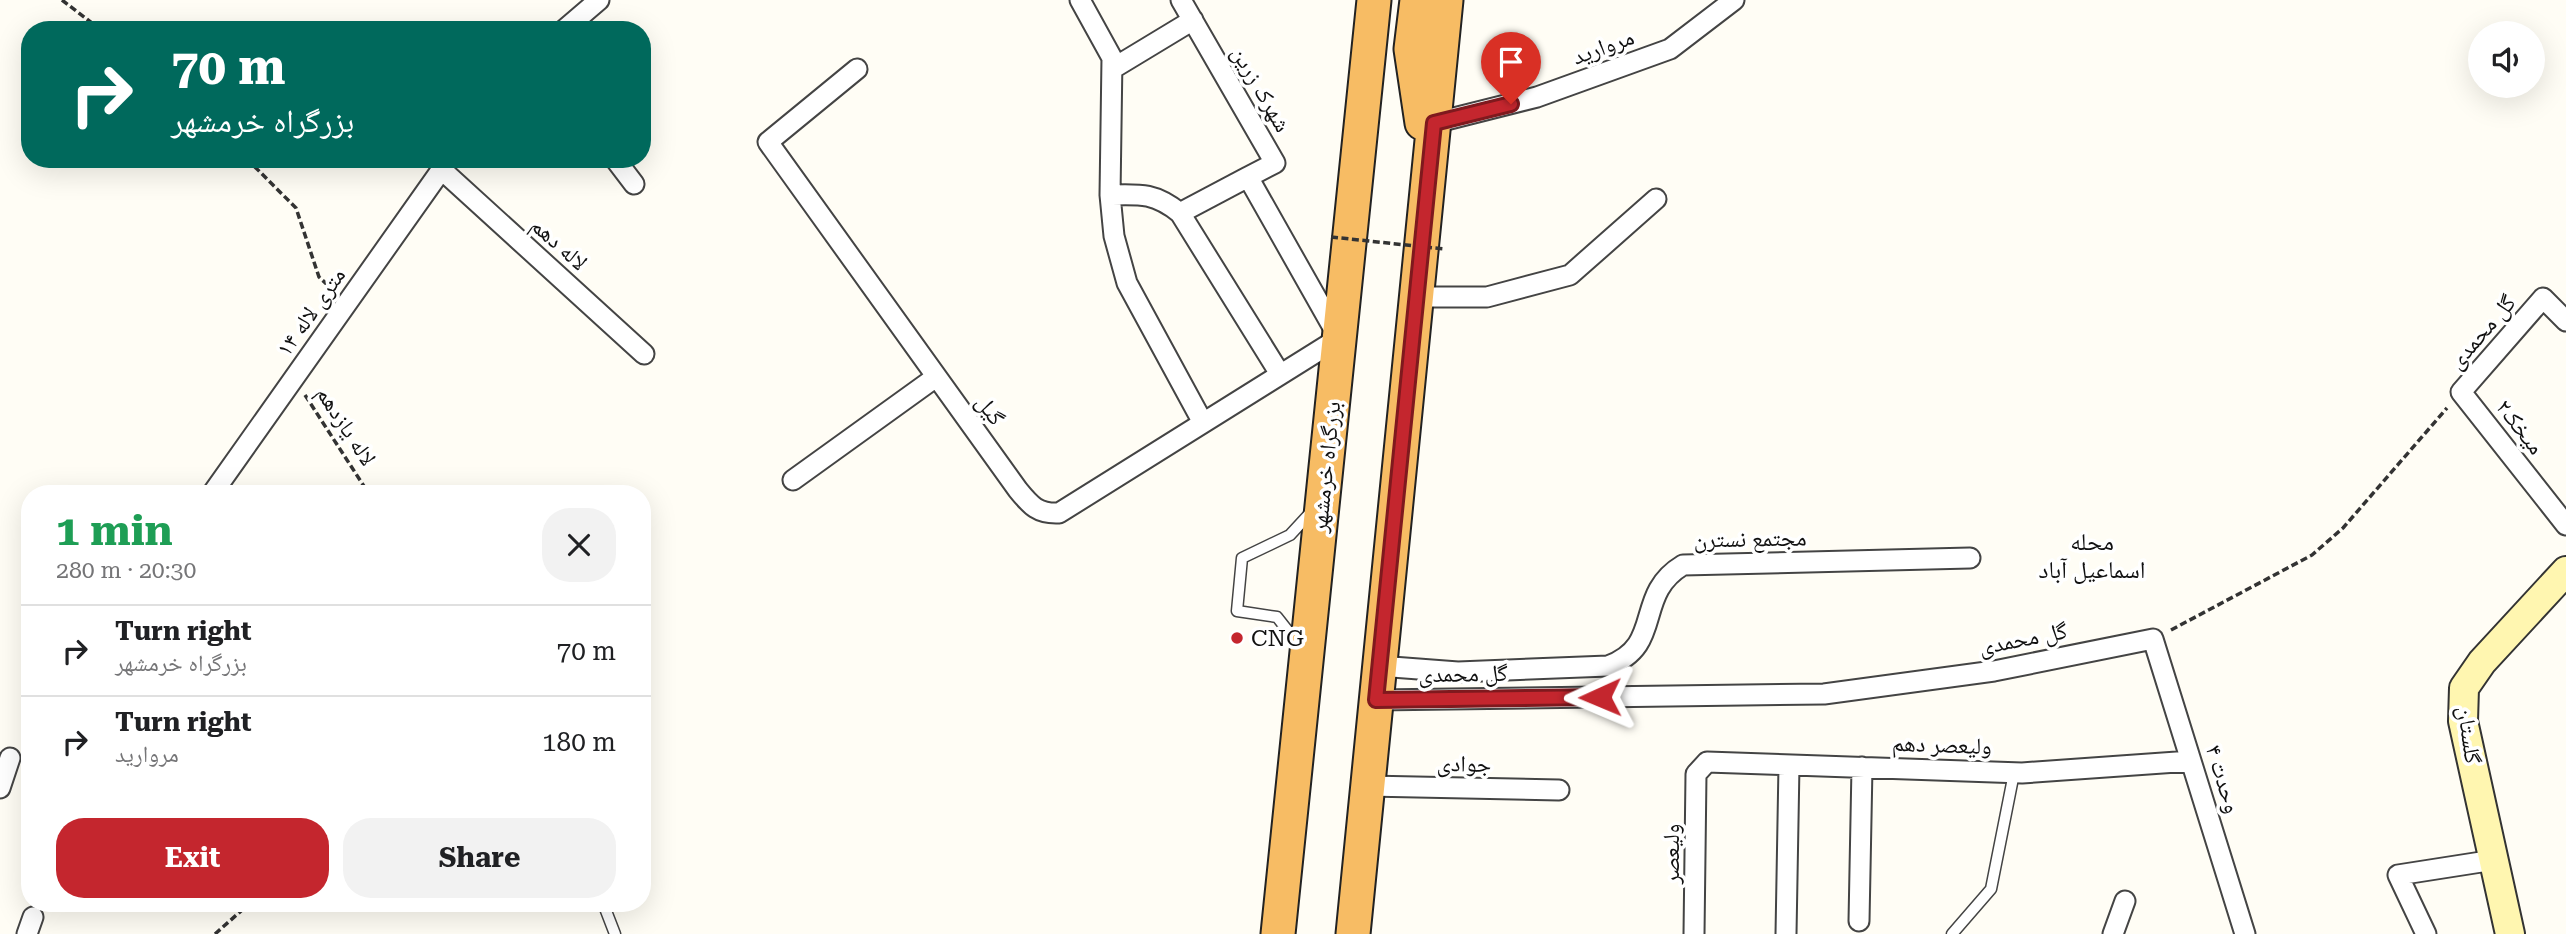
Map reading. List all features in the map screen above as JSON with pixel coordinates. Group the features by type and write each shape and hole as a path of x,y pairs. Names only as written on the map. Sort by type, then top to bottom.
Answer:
{"highway":[{"name":"بزرگراه خرمشهر","path":"1278,934 1374,0"},
{"path":"1417,0 1412,53 1429,170"},
{"path":"1353,934 1446,0"}],"main road":[{"name":"گلستان","path":"2510,934 2463,721 2464,688 2482,662 2566,571"}],"street":[{"path":"574,21 599,0"},
{"path":"1080,0 1112,58 1110,195 1114,236 1128,283 1202,421"},
{"name":"شهرک زرین","path":"1181,0 1275,163 1248,177"},
{"name":"مروارید","path":"1434,123 1536,97 1670,49 1734,0"},
{"path":"1112,69 1193,20"},
{"name":"گیل","path":"857,69 768,142 1033,508 1045,513 1059,513 1202,421 1339,338"},
{"name":"۱۴ متری لاله","path":"218,485 443,168"},
{"name":"لاله دهم","path":"450,168 644,354"},
{"path":"622,168 634,184"},
{"path":"1180,213 1248,177 1339,338"},
{"path":"1110,195 1142,194 1163,199 1180,213 1280,374"},
{"path":"1416,297 1487,297 1570,275 1656,200"},
{"name":"گل محمدی","path":"2461,392 2543,298 2566,321"},
{"path":"793,480 936,377"},
{"name":"میخک۲","path":"2461,392 2566,524"},
{"name":"مجتمع نسترن","path":"1379,666 1458,672 1608,666 1628,659 1639,644 1658,586 1669,573 1683,565 1970,558"},
{"name":"گل محمدی","path":"1376,700 1824,694 1994,671 2153,639"},
{"name":"وحدت ۴","path":"2153,639 2245,934"},
{"path":"0,789 10,758"},
{"name":"ولیعصر دهم","path":"1696,774 1707,762 2014,773 2191,761"},
{"path":"1786,934 1789,765"},
{"path":"1859,921 1862,767"},
{"name":"ولیعصر","path":"1695,934 1696,774"},
{"name":"جوادی","path":"1367,786 1559,790"},
{"path":"2426,934 2398,875 2494,860"},
{"path":"2113,934 2125,901"}],"lane":[{"path":"1307,655 1278,617 1237,611 1241,558 1290,535 1323,500"},
{"path":"1952,934 1991,889 2014,773"},
{"path":"606,912 615,934"}],"path":[{"path":"62,0 89,21"},
{"path":"256,168 296,208 319,277 346,304"},
{"path":"1331,237 1444,248"},
{"name":"لاله یازدهم","path":"294,378 363,485"},
{"name":"گل محمدی","path":"2153,639 2312,555 2343,528 2461,392"},
{"path":"215,934 240,912"}],"place":[{"name":"CNG","path":"1237,638"}],"district":[{"name":"محله اسماعیل آباد","path":"2092,556"}],"route":[{"path":"1511,104 1434,123 1376,700 1600,697"}]}
